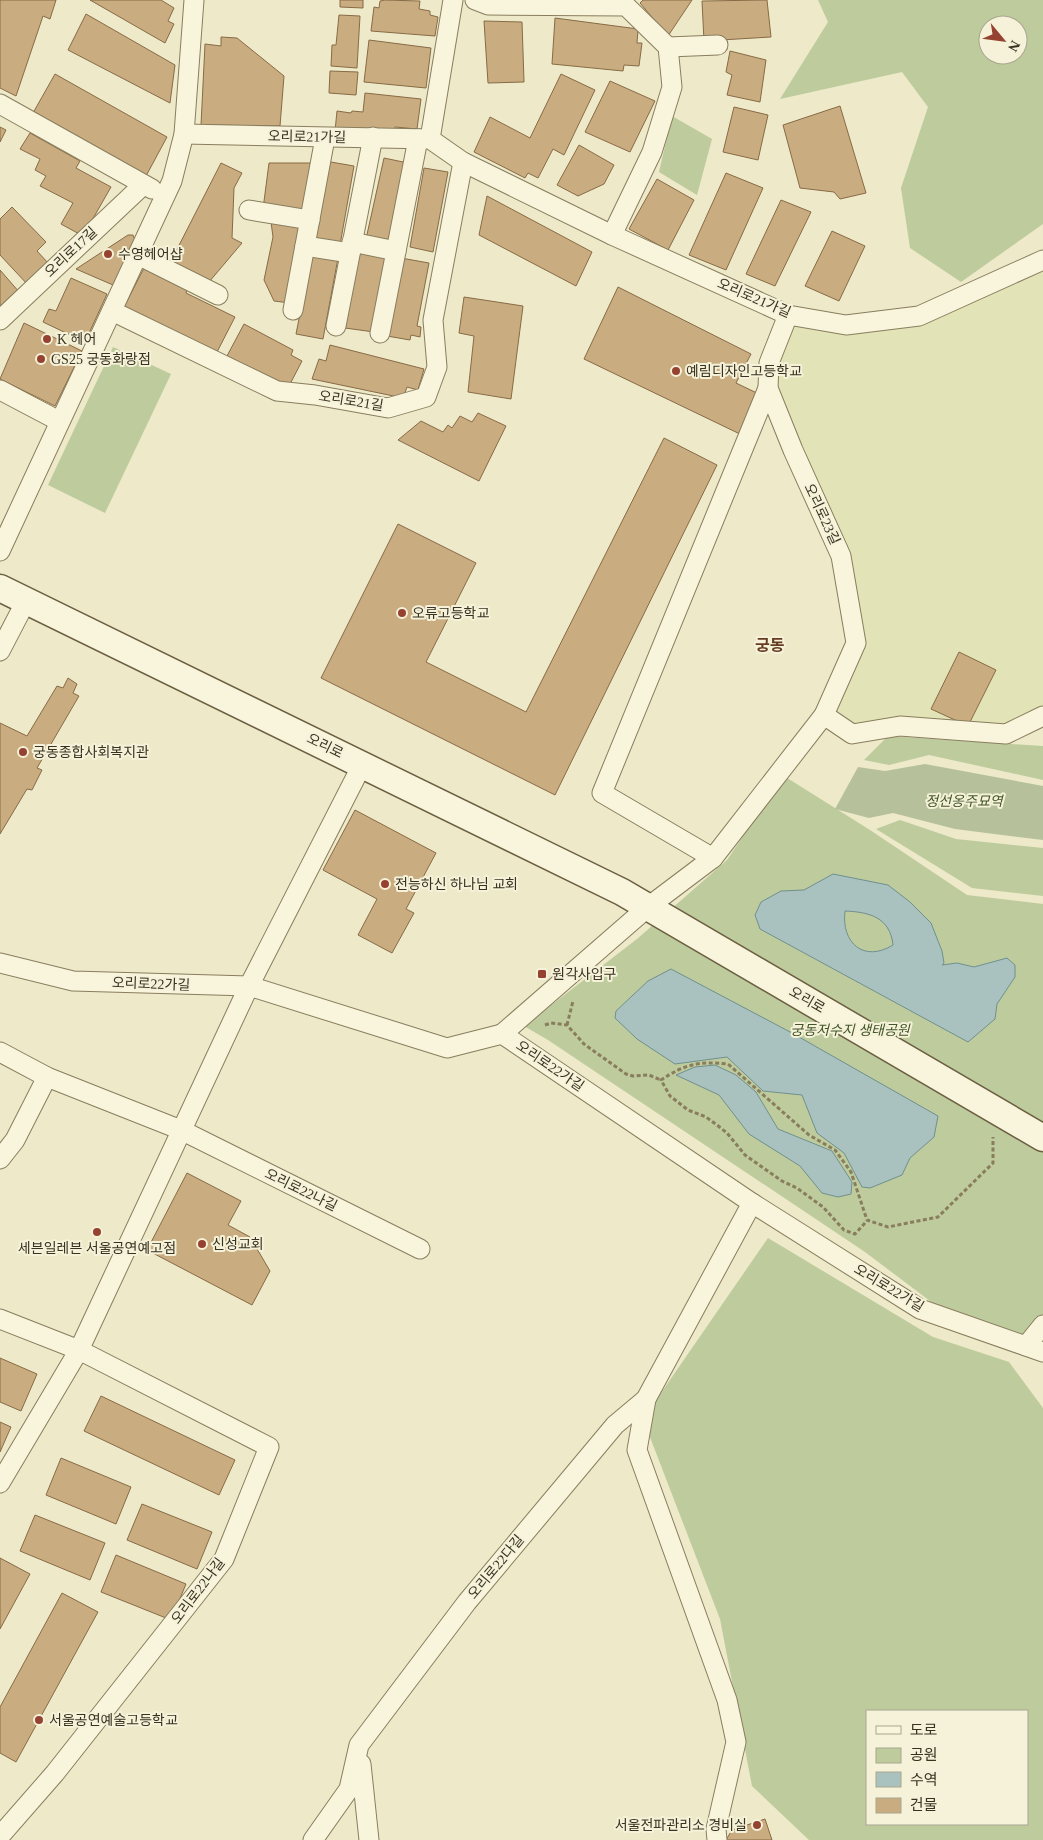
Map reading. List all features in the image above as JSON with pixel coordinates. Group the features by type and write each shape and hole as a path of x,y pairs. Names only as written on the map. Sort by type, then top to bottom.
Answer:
{"main road":[{"name":"오리로","path":"0,588 622,892 1043,1138"}],"street":[{"path":"0,551 166,195 184,134 194,0"},
{"path":"380,333 396,251 424,139 453,0"},
{"path":"475,0 488,5 626,3 668,47 672,87 652,152 612,235"},
{"path":"668,47 718,45"},
{"path":"0,104 142,185 166,195"},
{"name":"오리로21가길","path":"184,134 424,139 463,162 612,235 788,315 846,325 920,316 1043,260"},
{"path":"336,326 373,137"},
{"path":"293,310 325,138"},
{"name":"오리로21길","path":"112,311 277,391 315,395 388,408 426,398 437,367 433,320 463,162"},
{"name":"오리로17길","path":"0,320 142,185"},
{"path":"249,210 310,220"},
{"path":"305,246 396,251"},
{"path":"138,256 218,295"},
{"name":"오리로23길","path":"648,907 713,858 824,716 856,643 841,556 792,450 768,388 769,364 788,315"},
{"path":"713,858 602,794 768,388"},
{"path":"0,390 59,421"},
{"path":"0,651 26,601"},
{"path":"824,716 852,734 900,726 1006,734 1043,716"},
{"path":"0,1483 79,1350 249,986 362,765"},
{"path":"502,1034 648,907"},
{"name":"오리로22가길","path":"0,963 73,981 249,986 448,1048 502,1034 752,1203 920,1309 1034,1349"},
{"name":"오리로22나길","path":"0,1052 47,1077 181,1130 420,1249"},
{"path":"0,1159 15,1140 47,1077"},
{"name":"오리로22다길","path":"717,1835 736,1742 727,1700 637,1450 646,1399 752,1203"},
{"name":"오리로22나길","path":"0,1319 79,1350 269,1447 224,1559 55,1773 0,1836"},
{"path":"1034,1349 1043,1324"},
{"name":"오리로22다길","path":"314,1840 349,1789 359,1745 467,1602 615,1424 646,1399"},
{"path":"359,1745 369,1840"}],"path":[{"path":"543,1026 551,1023 567,1025 584,1044 626,1074 633,1076 650,1074 661,1080 670,1096 688,1110 706,1117 717,1125 727,1133 745,1155 823,1207 844,1230 855,1234 865,1222"},
{"path":"661,1080 681,1067 711,1062 728,1064 809,1135 835,1150 851,1172 867,1220 888,1227 938,1217 993,1163 993,1109"}],"green space":[{"path":"818,0 1043,0 1043,224 961,282 910,248 901,188 928,107 902,72 780,99 828,22"},
{"path":"672,116 712,139 697,195 659,172"},
{"path":"1043,260 1043,718 1006,734 852,734 824,715 856,643 841,556 793,450 769,363 788,315 846,325 919,316"},
{"path":"113,347 171,374 105,513 48,485"},
{"path":"888,736 1043,746 1043,780 929,755 889,765 864,760"},
{"name":"정선옹주묘역","path":"925,764 1043,786 1043,840 955,829 893,813 869,818 835,809 858,767 885,771"},
{"name":"궁동저수지 생태공원","path":"784,776 870,830 967,895 1043,904 1043,1316 1038,1317 1021,1340 938,1307 865,1252 548,1040 524,1026 637,939 727,860"},
{"path":"900,820 956,839 1043,848 1043,896 972,888 876,829"},
{"path":"768,1238 933,1337 1009,1362 1043,1408 1043,1840 809,1840 752,1786 720,1619 643,1419"}],"water":[{"path":"833,874 888,885 910,902 931,923 942,951 944,963 942,965 957,963 974,967 1007,958 1015,965 1015,977 997,1004 995,1019 968,1042 760,929 755,915 761,902 781,891 804,890","holes":["845,911 870,915 883,922 888,928 893,945 873,952 864,951 857,947 851,941 847,932"]},
{"path":"671,969 792,1033 938,1116 934,1137 910,1158 902,1175 870,1188 862,1187 844,1153 817,1133 802,1095 763,1091 727,1057 675,1064 637,1039 615,1018 616,1011 648,981"},
{"path":"715,1065 736,1075 756,1092 778,1129 832,1151 852,1182 851,1194 838,1197 822,1193 800,1166 749,1134 719,1095 676,1075 695,1067"}],"building":[{"path":"0,0 56,0 50,19 43,16 16,96 0,88"},
{"path":"90,0 161,0 174,8 168,21 174,24 165,43"},
{"path":"340,0 363,0 363,8 340,7"},
{"path":"643,0 692,0 668,36 640,3"},
{"path":"767,0 771,37 704,41 702,1"},
{"path":"380,1 420,1 419,9 430,11 430,15 438,17 435,36 371,31 374,7 379,8"},
{"path":"86,14 175,65 170,103 68,50"},
{"path":"339,15 360,16 357,68 331,66 332,45 336,45"},
{"path":"555,18 638,29 637,43 642,43 639,66 624,65 623,71 552,64"},
{"path":"484,21 522,22 524,82 488,83"},
{"path":"221,37 237,38 284,76 280,126 201,125 205,44 221,46"},
{"path":"369,40 431,48 426,88 364,82"},
{"path":"730,51 766,60 760,102 727,95 732,75 726,72"},
{"path":"330,71 358,72 356,95 329,93"},
{"path":"55,74 167,137 146,176 33,113"},
{"path":"561,74 595,90 564,155 553,149 538,178 528,173 525,178 474,152 490,117 530,138"},
{"path":"610,81 655,101 630,152 585,132"},
{"path":"365,93 421,99 417,129 395,127 394,131 335,131 337,111 363,112"},
{"path":"840,106 866,193 840,199 834,192 800,188 783,125"},
{"path":"734,107 768,115 758,160 723,152"},
{"path":"0,127 6,130 0,142"},
{"path":"30,133 80,161 76,168 111,187 83,236 61,224 73,203 40,186 46,176 35,170 40,159 20,149"},
{"path":"579,145 614,165 604,184 578,196 557,185"},
{"path":"384,158 408,163 392,244 366,239"},
{"path":"325,161 354,166 340,245 312,241"},
{"path":"221,163 242,173 234,188 232,238 242,243 209,282 170,263"},
{"path":"269,163 315,163 305,215 263,209"},
{"path":"424,168 448,172 433,252 410,247"},
{"path":"726,173 763,188 726,270 689,255"},
{"path":"657,179 694,200 668,250 629,229"},
{"path":"487,196 592,252 576,286 479,235"},
{"path":"781,200 811,212 775,286 746,274"},
{"path":"12,207 46,242 37,251 49,264 28,285 0,255 0,219"},
{"path":"271,222 303,228 290,303 274,301 264,280 273,237"},
{"path":"832,231 865,246 839,301 805,286"},
{"path":"128,235 133,235 135,240 113,285 76,269"},
{"path":"360,251 389,255 374,332 345,328"},
{"path":"312,253 338,258 323,339 296,334"},
{"path":"401,258 429,263 417,326 421,327 420,337 411,335 410,340 387,336"},
{"path":"145,266 188,286 186,293 235,317 217,352 124,307"},
{"path":"0,270 20,293 0,311"},
{"path":"71,278 107,294 85,342 43,322 49,309 56,311"},
{"name":"예림디자인고등학교","path":"618,287 751,354 736,383 761,395 742,435 584,359"},
{"path":"464,297 523,306 511,399 468,392 474,336 459,333"},
{"path":"24,323 82,351 55,406 0,379"},
{"path":"244,324 293,350 291,355 302,361 289,386 227,356"},
{"path":"330,345 424,369 418,390 407,387 403,398 312,379 319,359 326,361"},
{"path":"478,413 506,426 479,481 398,440 421,421 443,432 448,425 452,428 460,416 472,422"},
{"name":"오류고등학교","path":"664,438 717,465 555,795 321,678 398,524 476,563 426,662 526,712"},
{"path":"959,652 996,670 968,726 931,709"},
{"name":"궁동종합사회복지관","path":"68,678 77,684 73,693 79,696 37,768 42,770 32,790 27,789 0,834 0,723 27,736 57,686 63,688"},
{"name":"전능하신 하나님 교회","path":"355,810 436,853 406,909 414,913 392,953 358,935 377,899 323,870"},
{"name":"신성교회","path":"187,1173 241,1201 228,1225 250,1237 270,1271 252,1305 147,1250"},
{"path":"0,1358 37,1374 21,1411 0,1402"},
{"path":"101,1396 235,1460 219,1495 84,1431"},
{"path":"0,1422 11,1427 0,1452"},
{"path":"61,1458 131,1487 116,1524 46,1495"},
{"path":"142,1504 212,1532 197,1569 127,1540"},
{"path":"35,1515 105,1543 90,1580 20,1551"},
{"path":"116,1555 186,1584 171,1620 101,1592"},
{"path":"0,1558 30,1574 0,1629"},
{"path":"62,1593 98,1612 16,1762 0,1753 0,1707"},
{"name":"서울전파관리소 경비실","path":"765,1819 772,1840 726,1840 732,1830"}],"place":[{"name":"수영헤어샵","path":"108,254"},
{"name":"K 헤어","path":"47,339"},
{"name":"GS25 궁동화랑점","path":"41,359"},
{"name":"예림디자인고등학교","path":"676,371"},
{"name":"오류고등학교","path":"402,613"},
{"name":"궁동종합사회복지관","path":"23,752"},
{"name":"전능하신 하나님 교회","path":"385,884"},
{"name":"원각사입구","path":"542,974"},
{"name":"세븐일레븐 서울공연예고점","path":"97,1232"},
{"name":"신성교회","path":"202,1244"},
{"name":"서울공연예술고등학교","path":"39,1720"},
{"name":"서울전파관리소 경비실","path":"757,1825"}],"district":[{"name":"궁동","path":"770,645"}]}
